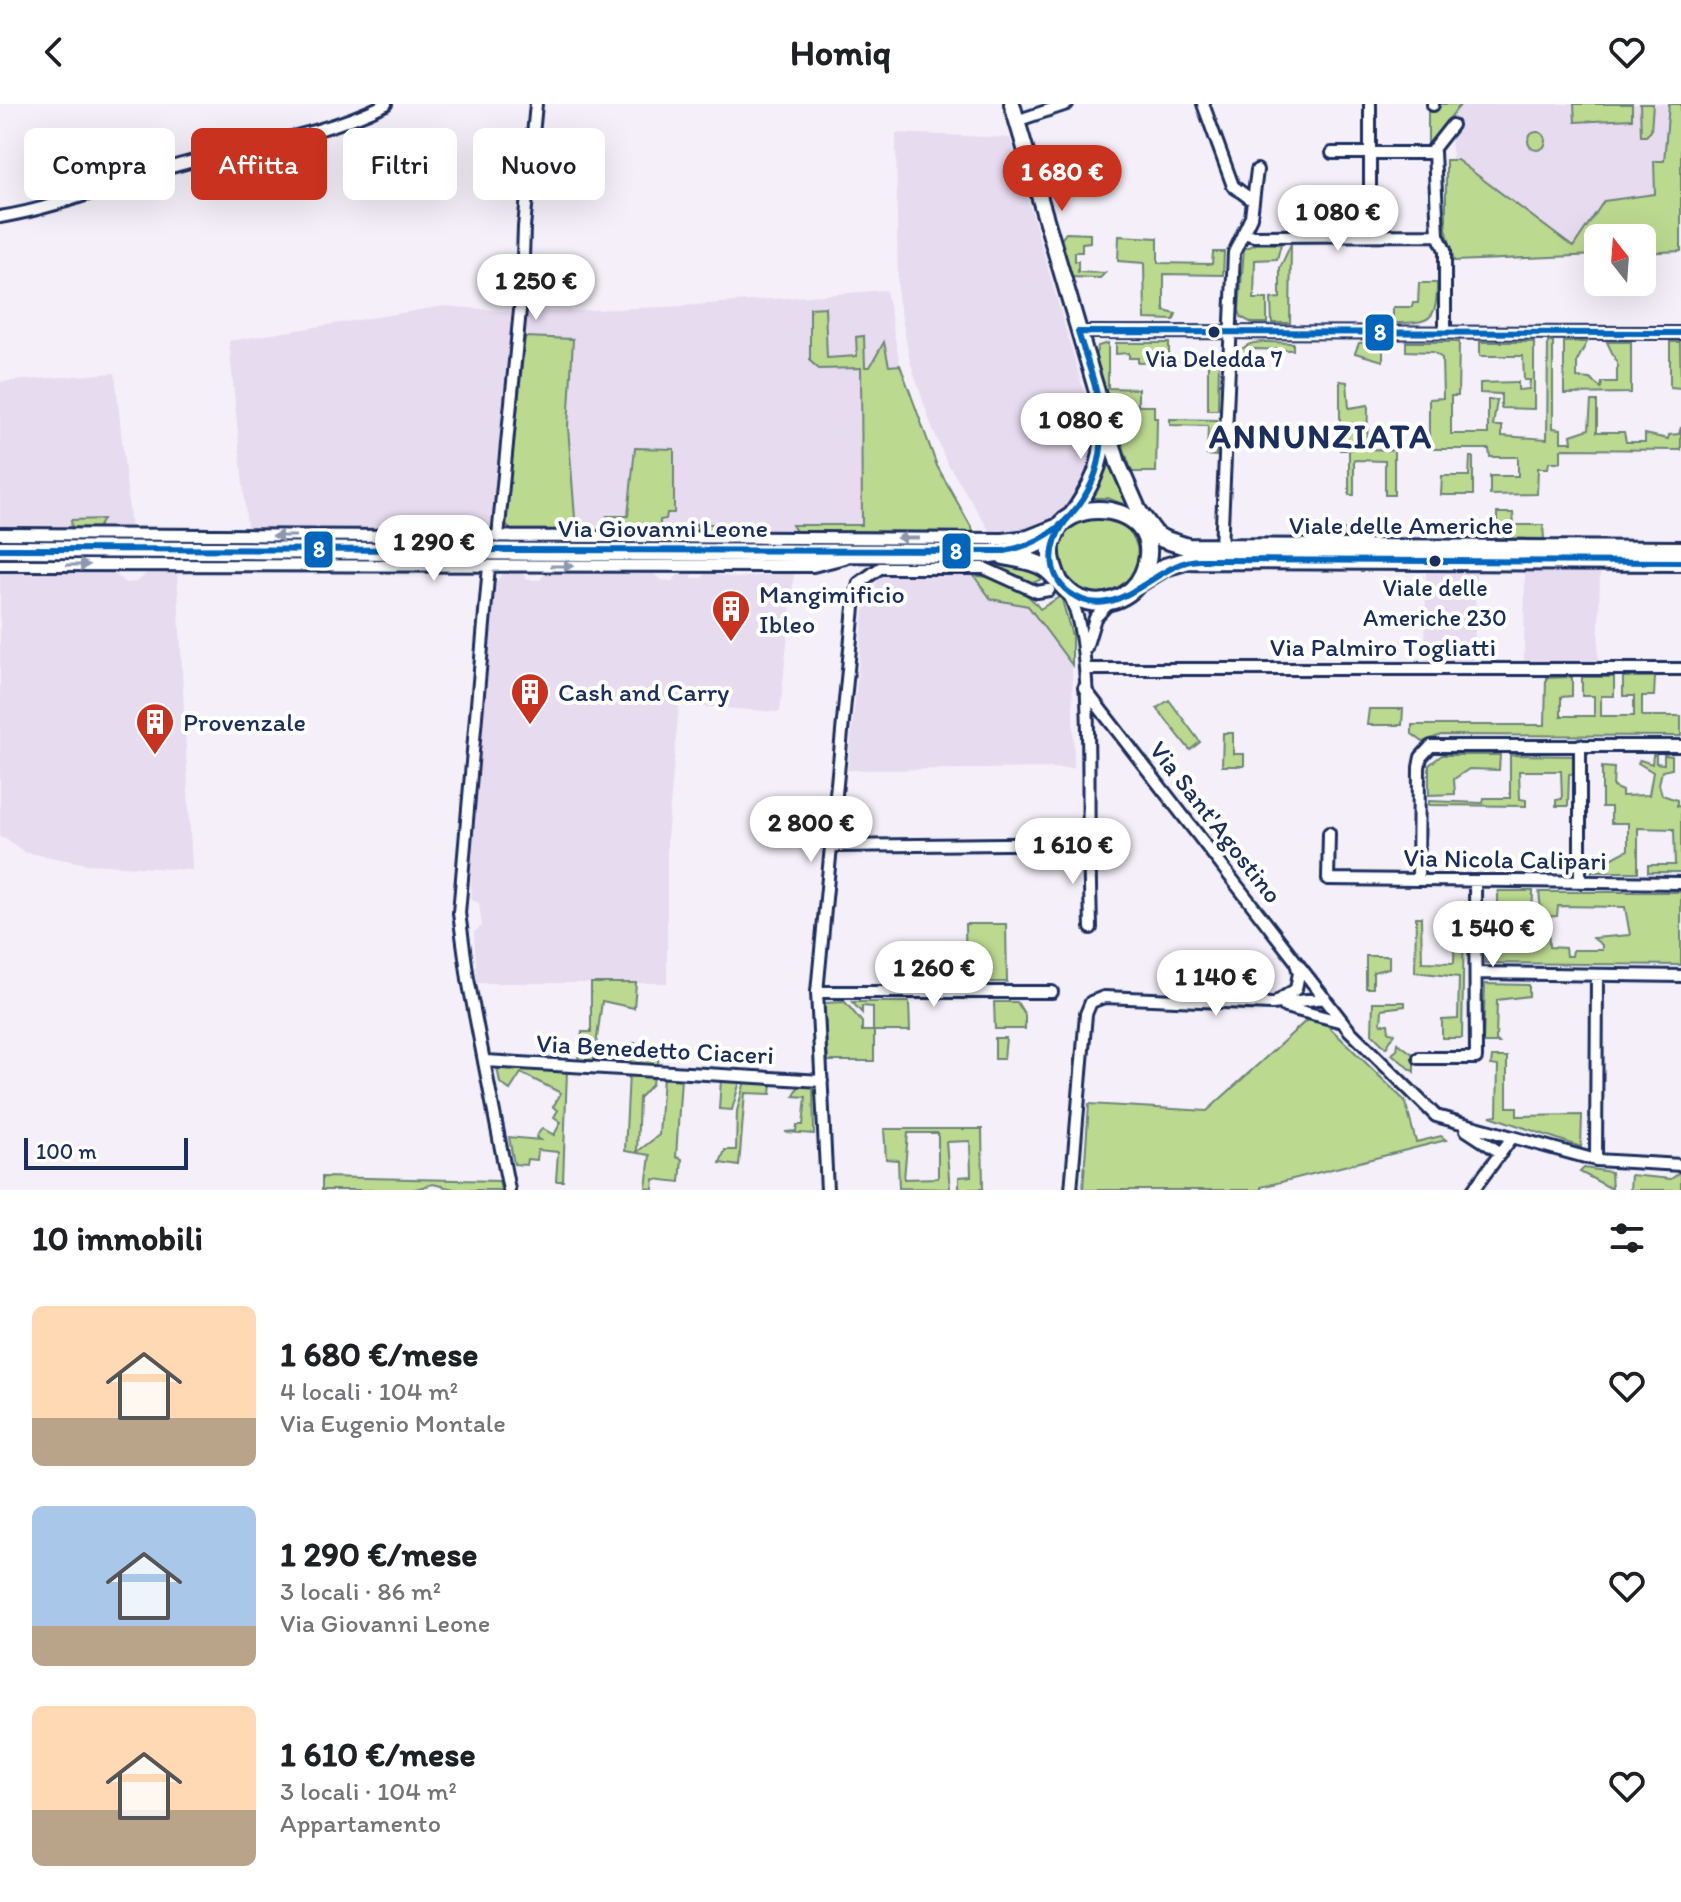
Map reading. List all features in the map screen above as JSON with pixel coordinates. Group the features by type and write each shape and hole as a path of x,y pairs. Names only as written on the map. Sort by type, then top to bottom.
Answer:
{"main road":[{"path":"990,554 1032,561 1058,587 1087,602 1111,602 1136,585 1146,564 1143,526 1100,407 1012,104"},
{"path":"1058,587 1051,558 1055,535 1096,476 1101,458 1100,407"},
{"path":"1068,518 1094,507 1118,511 1143,526"},
{"name":"Viale delle Americhe","path":"1143,526 1188,547 1681,550"},
{"path":"990,554 1025,549 1055,535"},
{"name":"Via Giovanni Leone","path":"0,549 990,554"},
{"name":"Viale delle Americhe","path":"1136,585 1165,567 1189,560 1681,562"}],"street":[{"path":"0,217 65,203 152,172 306,135 386,104"},
{"path":"498,537 536,104"},
{"path":"1016,121 1067,104"},
{"path":"1203,104 1233,186 1252,200"},
{"path":"1370,104 1370,235"},
{"path":"1445,333 1445,250 1438,235 1434,152 1452,125"},
{"path":"1332,153 1434,152"},
{"path":"1221,548 1234,253 1251,217 1257,170"},
{"path":"1243,233 1254,236 1438,235"},
{"path":"1078,332 1681,333"},
{"path":"0,534 1003,539 1028,536 1068,518"},
{"path":"0,565 813,566 860,553"},
{"path":"489,566 459,913 468,979 509,1190"},
{"path":"827,1190 817,992 856,594 865,577 880,568 984,568 1037,592 1058,587 1077,614 1085,669 1091,928"},
{"path":"1084,654 1095,618 1111,602"},
{"name":"Via Palmiro Togliatti","path":"1085,669 1681,669"},
{"name":"Via Sant'Agostino","path":"1084,688 1343,1022 1436,1116 1596,1160 1681,1165"},
{"path":"1418,879 1419,767 1425,750 1442,743 1681,746"},
{"path":"1580,745 1580,882"},
{"name":"Via Nicola Calipari","path":"1329,833 1328,879 1681,883"},
{"path":"830,846 1089,843"},
{"path":"1419,1058 1476,1058 1475,881"},
{"path":"1272,1004 1296,989 1299,973 1294,958"},
{"path":"1476,973 1681,976"},
{"path":"1596,1160 1597,975"},
{"path":"817,992 1052,992"},
{"path":"1071,1190 1086,1014 1091,1002 1104,997 1272,1004 1325,998"},
{"path":"1272,1004 1343,1022"},
{"name":"Via Benedetto Ciaceri","path":"486,1061 822,1081"},
{"path":"1458,1124 1501,1153"},
{"path":"1473,1190 1511,1139"}],"shaded area":[{"path":"1461,104 1669,104 1664,161 1654,161 1655,194 1604,201 1588,224 1584,224 1584,231 1573,247 1458,160 1452,160 1451,133 1460,120 1454,114"},
{"path":"896,133 1010,138 1097,437 1092,468 1077,495 1068,507 1041,526 991,533 946,461 929,419 910,361 898,297"},
{"path":"886,290 900,365 861,367 862,531 279,530 251,529 247,526 229,341 444,306 527,313 683,306"},
{"path":"115,373 131,529 0,528 0,382"},
{"path":"0,571 111,571 125,583 137,582 148,572 177,572 192,870 87,864 24,852 6,838 0,838"},
{"path":"1426,571 1476,571 1474,660 1425,660"},
{"path":"652,572 661,580 672,581 680,573 692,574 692,578 702,578 706,573 736,578 794,573 780,712 679,705 667,839 667,983 477,983 474,932 482,926 479,903 472,900 469,838 496,581 504,573 522,573 527,580 540,580 546,573"},
{"path":"1525,572 1600,572 1598,661 1524,661"},
{"path":"884,575 974,576 991,599 1028,606 1072,665 1074,768 848,770 864,612 877,581"}],"green space":[{"path":"1437,104 1461,104 1428,145 1428,112 1436,111"},
{"path":"1574,104 1632,104 1632,119 1575,122"},
{"path":"1640,104 1653,104 1651,131 1646,136 1641,136"},
{"path":"1669,104 1681,104 1681,251 1656,252 1656,224 1588,224 1604,201 1655,194 1654,161 1664,161"},
{"path":"1533,132 1541,132 1546,141 1544,148 1533,150 1528,145 1528,137"},
{"path":"1446,160 1457,160 1573,247 1584,231 1584,256 1454,261 1446,228"},
{"path":"1066,233 1090,234 1090,242 1082,243 1082,252 1075,252 1075,261 1078,261 1078,272 1105,273 1100,278 1070,277 1060,241"},
{"path":"1119,236 1158,238 1158,263 1212,264 1213,252 1224,252 1223,275 1164,274 1164,311 1176,314 1174,320 1145,319 1144,263 1118,261"},
{"path":"1256,244 1281,244 1277,259 1255,260 1254,299 1267,299 1267,323 1252,323 1241,317 1239,310 1244,249"},
{"path":"1291,244 1290,323 1272,323 1271,299 1280,298 1280,268"},
{"path":"1419,283 1437,283 1433,313 1423,321 1393,323 1393,307 1412,307 1413,303 1418,303"},
{"path":"825,307 827,358 857,356 856,337 864,336 865,367 870,367 884,342 889,366 900,365 937,466 974,532 796,531 792,525 862,525 861,368 819,369 810,361 810,308"},
{"path":"525,337 573,339 568,427 576,531 512,531 505,524"},
{"path":"1406,342 1459,342 1458,396 1451,396 1451,434 1488,434 1488,400 1497,400 1493,426 1502,426 1502,436 1547,439 1548,342 1553,342 1553,428 1561,429 1561,442 1572,442 1571,435 1589,429 1591,401 1597,401 1597,432 1624,432 1626,442 1645,442 1645,434 1668,439 1669,435 1679,434 1681,427 1681,450 1561,449 1561,462 1549,462 1548,468 1538,468 1537,494 1490,495 1490,476 1518,476 1518,457 1490,457 1489,449 1429,449 1429,399 1443,398 1442,358 1433,352 1406,351"},
{"path":"1480,342 1534,342 1534,409 1501,408 1501,394 1480,393 1480,383 1518,382 1518,390 1529,389 1530,380 1524,380 1523,356 1480,356"},
{"path":"1564,342 1587,342 1577,361 1577,378 1590,379 1601,388 1602,382 1617,382 1617,363 1607,342 1631,342 1631,393 1564,394"},
{"path":"1670,342 1680,342 1681,388 1670,387"},
{"path":"1108,343 1108,388 1138,389 1138,406 1154,406 1154,418 1157,418 1156,472 1132,472 1117,429 1131,428 1131,405 1110,404 1095,357 1098,346"},
{"path":"1116,343 1169,343 1169,362 1138,363 1138,358 1129,358 1129,353 1116,354"},
{"path":"1293,343 1293,350 1253,349 1252,360 1236,360 1239,352 1251,344"},
{"path":"1359,343 1383,343 1383,361 1355,353"},
{"path":"1208,350 1213,358 1219,359 1218,410 1208,410"},
{"path":"1340,381 1347,382 1349,408 1368,405 1367,449 1394,450 1394,495 1385,495 1385,461 1354,460 1354,495 1349,495 1349,450 1340,450"},
{"path":"1170,419 1217,420 1216,456 1207,455 1208,426 1170,425"},
{"path":"635,448 674,449 674,513 667,513 666,519 660,520 660,531 614,531 607,516 628,516"},
{"path":"1470,457 1473,457 1473,495 1441,495 1442,476 1469,476"},
{"path":"1110,462 1127,506 1108,498 1091,498"},
{"path":"1497,513 1513,513 1514,525 1543,525 1544,539 1497,538"},
{"path":"1098,516 1113,519 1126,528 1135,541 1138,556 1135,571 1126,584 1113,593 1098,596 1083,593 1070,584 1061,571 1058,556 1061,541 1070,528 1083,519"},
{"path":"103,519 98,528 72,529 71,520"},
{"path":"695,524 761,524 757,531 699,531"},
{"path":"1319,530 1364,531 1366,538 1319,538"},
{"path":"990,563 1026,567 1046,577 1033,583"},
{"path":"974,576 1011,585 1040,609 1061,596 1072,636 1072,665 1028,606 991,599"},
{"path":"1572,677 1572,696 1561,697 1561,716 1594,716 1594,696 1582,696 1582,677 1614,677 1614,696 1601,696 1601,716 1634,716 1634,696 1623,696 1623,677 1655,677 1654,696 1642,696 1642,716 1681,716 1681,736 1441,735 1423,742 1412,734 1412,725 1545,725 1546,678"},
{"path":"1169,700 1200,742 1190,750 1157,708"},
{"path":"1369,709 1403,709 1402,725 1367,725"},
{"path":"1223,733 1233,733 1233,754 1244,754 1244,766 1222,766"},
{"path":"1442,755 1500,755 1499,770 1469,769 1454,779 1455,794 1429,795 1429,765"},
{"path":"1510,755 1576,756 1576,773 1569,774 1568,806 1556,806 1556,800 1562,799 1561,771 1519,771 1520,799 1526,800 1526,806 1429,805 1429,801 1483,803 1484,798 1510,798"},
{"path":"1653,755 1656,755 1656,763 1664,764 1664,755 1672,756 1672,769 1662,771 1659,784 1662,795 1677,800 1677,806 1681,807 1681,872 1648,872 1648,865 1675,865 1674,829 1638,828 1638,872 1592,872 1592,859 1611,859 1628,850 1628,823 1611,823 1611,807 1602,807 1602,767 1614,768 1613,787 1622,791 1622,796 1649,795 1653,772 1638,763 1640,760 1652,764"},
{"path":"1498,891 1533,891 1532,919 1548,926 1549,947 1565,948 1566,956 1572,956 1573,950 1602,950 1602,945 1593,938 1630,935 1625,907 1558,906 1557,916 1542,917 1539,892 1681,892 1681,965 1485,963 1485,949 1523,949 1524,938 1529,938 1529,916 1525,915 1524,906 1498,905"},
{"path":"1416,917 1421,917 1422,962 1454,963 1455,923 1464,923 1462,1038 1442,1038 1442,1020 1458,1019 1459,977 1415,972"},
{"path":"965,924 1006,924 1007,982 966,982"},
{"path":"1366,956 1389,956 1389,968 1373,972 1373,988 1366,988"},
{"path":"591,983 636,983 634,1008 602,1001 594,1061 578,1060 582,1032 591,1032"},
{"path":"1485,984 1529,985 1529,996 1497,1000 1496,1040 1499,1043 1483,1043"},
{"path":"845,1002 862,1022 862,1031 873,1031 873,1007 862,1006 862,1013 852,1002 909,1002 910,1031 874,1031 874,1061 828,1061 824,1003"},
{"path":"994,1002 1017,1002 1025,1015 1025,1029 995,1029"},
{"path":"1373,1002 1405,1002 1405,1006 1382,1009 1381,1024 1388,1024 1389,1032 1395,1033 1386,1048 1372,1034"},
{"path":"1308,1019 1327,1025 1405,1101 1416,1142 1441,1136 1446,1140 1261,1187 1261,1190 1083,1190 1089,1104 1207,1111"},
{"path":"995,1038 1006,1038 1004,1059 995,1059"},
{"path":"632,1043 659,1045 658,1065 630,1063"},
{"path":"1398,1043 1414,1055 1414,1072 1392,1054 1397,1050"},
{"path":"1492,1057 1507,1057 1507,1107 1517,1107 1517,1116 1582,1115 1581,1147 1490,1116 1497,1115 1498,1066 1491,1065"},
{"path":"497,1067 567,1071 563,1181 556,1181 558,1152 538,1150 537,1160 527,1159 526,1165 514,1164 509,1137 540,1140 536,1137 542,1128 554,1135 561,1122 554,1117 558,1110 553,1107 561,1093 521,1073 510,1090 500,1083"},
{"path":"629,1074 653,1076 652,1084 639,1098 637,1152 659,1135 663,1077 681,1078 676,1157 682,1159 680,1182 654,1179 653,1189 646,1188 650,1155 625,1151"},
{"path":"721,1080 740,1081 732,1110 719,1109"},
{"path":"745,1081 772,1083 771,1094 745,1093 739,1166 720,1163 725,1150 736,1150 737,1111"},
{"path":"799,1085 813,1085 814,1134 785,1132 796,1131 797,1125 803,1125 806,1097 794,1096"},
{"path":"884,1129 982,1129 983,1189 959,1189 959,1177 971,1176 970,1141 946,1142 950,1189 899,1188 898,1160 886,1159","holes":["908,1133 938,1133 938,1178 904,1179"]},
{"path":"1584,1168 1611,1172 1612,1189 1580,1172"},
{"path":"1681,1172 1681,1190 1630,1190 1631,1175 1671,1179"},
{"path":"322,1177 499,1181 501,1190 458,1190 433,1184 412,1190 322,1190"}],"transit line":[{"name":"8","path":"1078,332 1681,333"},
{"name":"8","path":"0,549 1005,551 1047,535 1064,521 1090,487 1097,467 1101,444 1100,410 1078,332"},
{"name":"8","path":"1070,516 1056,538 1052,562 1055,574 1070,593 1098,603 1127,594 1185,562 1200,560 1681,562"}],"place":[{"name":"Via Deledda 7","path":"1214,332"},
{"name":"Viale delle Americhe 230","path":"1435,561"},
{"name":"Mangimificio Ibleo","path":"731,643"},
{"name":"Cash and Carry","path":"530,726"},
{"name":"Provenzale","path":"155,756"}],"district":[{"name":"ANNUNZIATA","path":"1321,436"}]}
